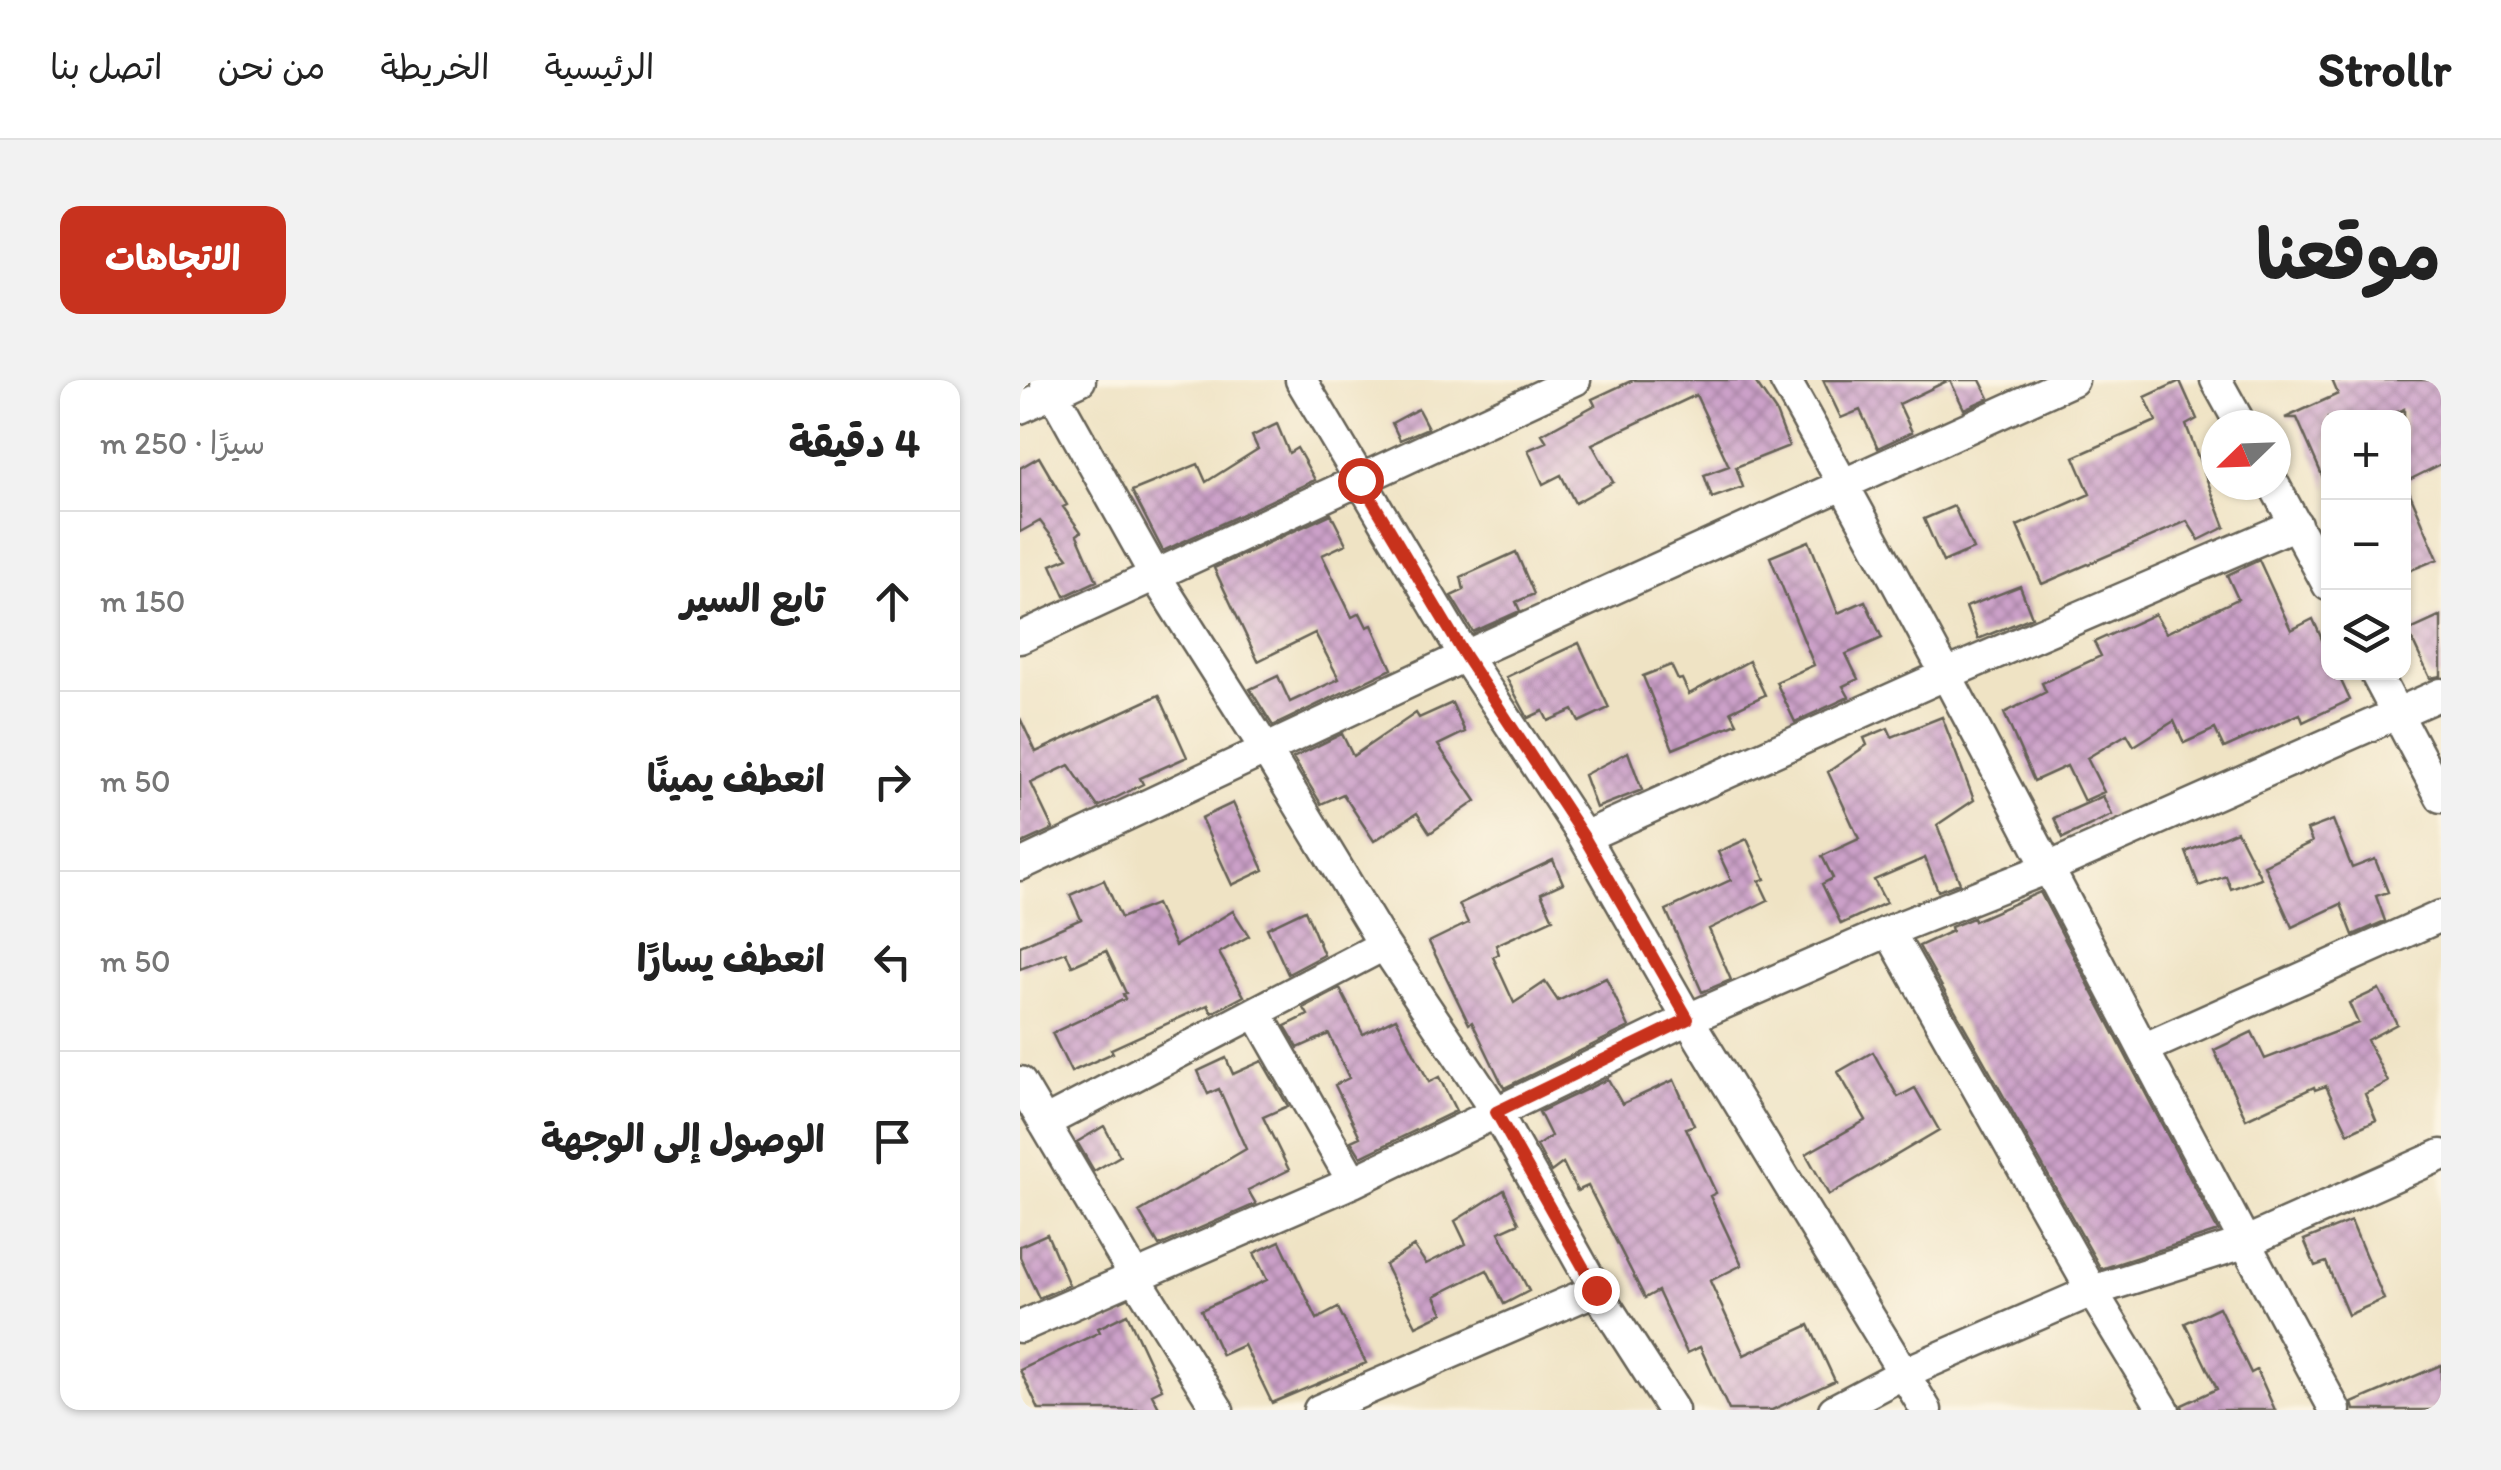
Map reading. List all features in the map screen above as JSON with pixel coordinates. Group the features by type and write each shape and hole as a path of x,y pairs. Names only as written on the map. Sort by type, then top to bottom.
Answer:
{"street":[{"path":"1302,380 1465,656 1584,837 1688,1019 1926,1410"},
{"path":"1020,638 1575,380"},
{"path":"1785,380 1948,674 2335,1410"},
{"path":"1020,865 1465,656 2073,380"},
{"path":"2216,380 2233,410"},
{"path":"1020,408 1060,384 1156,576 1384,945 1496,1112 1596,1290 1673,1410"},
{"path":"2282,500 2321,572"},
{"path":"1584,837 2296,524"},
{"path":"2378,680 2441,796"},
{"path":"1020,1328 1353,1182 1688,1019 1889,931 2048,868 2441,694"},
{"path":"2143,1049 2441,916"},
{"path":"1889,931 2092,1291 2164,1410"},
{"path":"1044,1124 1384,945"},
{"path":"1256,1012 1353,1182"},
{"path":"1020,1082 1218,1410"},
{"path":"1834,1410 1904,1373 2092,1291 2244,1243 2441,1155"},
{"path":"1319,1410 1596,1290"}],"building":[{"path":"1633,380 1754,380 1776,412 1789,446 1736,467 1743,487 1712,498 1704,475 1729,466 1696,395 1592,444 1613,482 1575,503 1561,475 1543,484 1528,450 1547,442 1542,434 1595,405 1592,399"},
{"path":"1823,380 1949,380 1899,404 1912,432 1878,448 1860,410 1841,418"},
{"path":"1950,380 1980,380 1989,398 1964,409"},
{"path":"2332,380 2437,380 2441,388 2441,464 2411,479 2411,410 2321,410 2321,473 2297,418 2291,415 2338,394"},
{"path":"2180,381 2197,419 2186,425 2201,464 2201,500 2215,500 2225,527 2199,540 2187,521 2042,584 2017,526 2090,494 2074,457 2156,421 2145,397"},
{"path":"1418,409 1428,428 1400,440 1392,423"},
{"path":"1277,424 1289,453 1297,448 1315,480 1163,551 1132,491 1198,464 1206,482 1258,449 1252,436"},
{"path":"1039,457 1067,505 1063,507 1081,532 1077,535 1097,581 1065,596 1051,565 1068,558 1040,521 1020,532 1020,468"},
{"path":"2411,496 2438,559 2411,570"},
{"path":"1954,506 1973,549 1943,562 1924,519"},
{"path":"1331,514 1346,544 1322,555 1352,617 1360,613 1367,627 1372,625 1392,669 1273,726 1250,689 1278,676 1290,702 1339,679 1315,633 1258,661 1214,568"},
{"path":"1809,541 1838,613 1865,601 1882,638 1846,654 1858,679 1843,686 1849,697 1795,722 1776,682 1814,665 1770,557"},
{"path":"1516,552 1534,594 1516,602 1520,611 1473,632 1451,596 1464,590 1461,577"},
{"path":"2259,560 2291,630 2313,619 2321,637 2321,680 2341,680 2350,700 2303,722 2300,714 2224,748 2215,729 2184,743 2174,721 2134,746 2127,734 2087,758 2104,792 2084,801 2067,766 2034,781 2004,713 2046,692 2042,683 2101,656 2094,642 2155,614 2166,633 2238,599 2227,575"},
{"path":"2020,586 2032,617 1978,639 1966,607"},
{"path":"2441,616 2441,676 2430,678 2411,630"},
{"path":"1579,643 1609,708 1579,722 1573,710 1548,721 1543,711 1528,718 1506,677"},
{"path":"1749,661 1765,695 1731,711 1737,723 1673,749 1643,676 1671,665 1689,694"},
{"path":"1159,695 1187,757 1140,778 1143,784 1098,807 1069,765 1031,783 1053,829 1020,844 1020,718 1036,752"},
{"path":"1452,703 1465,732 1438,745 1476,801 1430,833 1417,813 1374,841 1343,794 1321,804 1293,758 1342,734 1353,756 1416,713 1419,718"},
{"path":"1942,717 1974,800 1937,825 1960,883 1938,891 1925,858 1874,880 1886,903 1841,924 1822,884 1833,878 1822,856 1859,839 1828,772 1867,745 1864,738 1888,728 1892,737"},
{"path":"1628,752 1642,790 1596,808 1584,775"},
{"path":"2103,796 2112,815 2063,838 2054,818"},
{"path":"1233,803 1264,870 1232,885 1201,818"},
{"path":"2333,820 2352,868 2375,859 2388,892 2376,896 2385,921 2353,935 2341,904 2292,927 2264,865 2312,842 2307,830"},
{"path":"2237,831 2261,878 2231,889 2226,876 2199,886 2186,852"},
{"path":"1747,839 1765,879 1759,881 1768,900 1709,929 1731,980 1702,992 1666,910 1731,880 1718,852"},
{"path":"1553,860 1563,883 1541,893 1553,919 1496,945 1499,954 1493,957 1514,1003 1545,982 1558,1001 1606,978 1629,1027 1504,1088 1429,942 1468,923 1459,904"},
{"path":"1104,880 1121,918 1156,904 1175,946 1233,911 1249,936 1219,953 1244,996 1212,1013 1208,1005 1111,1049 1113,1053 1071,1072 1052,1033 1125,999 1126,993 1106,951 1072,966 1066,952 1020,969 1020,946 1081,919 1070,895"},
{"path":"2040,892 2218,1231 2101,1269 1919,946 1952,931 1951,927"},
{"path":"1305,910 1324,955 1288,974 1267,928"},
{"path":"1340,989 1363,1034 1396,1018 1429,1082 1439,1077 1456,1111 1361,1157 1351,1141 1360,1137 1335,1085 1349,1078 1329,1034 1298,1048 1285,1026 1308,1015 1304,1008"},
{"path":"2379,989 2397,1024 2367,1040 2388,1082 2365,1094 2376,1120 2348,1133 2326,1086 2315,1090 2314,1087 2246,1119 2214,1050 2252,1032 2265,1059 2358,1023 2349,1003"},
{"path":"1873,1052 1898,1097 1915,1088 1939,1130 1829,1195 1806,1154 1866,1120 1838,1072"},
{"path":"1226,1058 1233,1074 1262,1061 1288,1106 1263,1117 1289,1170 1248,1190 1256,1204 1159,1246 1139,1212 1246,1149 1219,1089 1208,1094 1198,1071"},
{"path":"1608,1079 1622,1104 1674,1080 1694,1125 1686,1128 1716,1193 1710,1196 1742,1265 1710,1281 1744,1355 1809,1325 1835,1381 1772,1410 1729,1410 1700,1347 1687,1353 1658,1291 1645,1298 1588,1186 1577,1191 1563,1163 1551,1172 1537,1146 1551,1136 1539,1112"},
{"path":"1104,1126 1120,1156 1094,1171 1077,1142"},
{"path":"1504,1190 1519,1223 1499,1232 1529,1291 1504,1304 1487,1270 1435,1296 1443,1313 1416,1326 1385,1265 1414,1246 1426,1264 1466,1244 1455,1221"},
{"path":"2351,1221 2384,1299 2348,1315 2326,1262 2315,1266 2304,1240"},
{"path":"1047,1234 1069,1285 1039,1298 1020,1257 1020,1246"},
{"path":"1280,1241 1317,1319 1338,1308 1366,1363 1272,1403 1244,1345 1222,1355 1201,1310 1267,1280 1254,1253"},
{"path":"2219,1307 2251,1373 2257,1370 2275,1410 2183,1410 2182,1405 2217,1389 2185,1323"},
{"path":"1127,1314 1162,1389 1152,1394 1160,1410 1039,1410 1020,1370 1100,1332 1098,1328"},
{"path":"2441,1365 2441,1410 2354,1410 2352,1403"}],"route":[{"path":"1360,480 1465,656 1584,837 1688,1019 1496,1112 1596,1290"}]}
